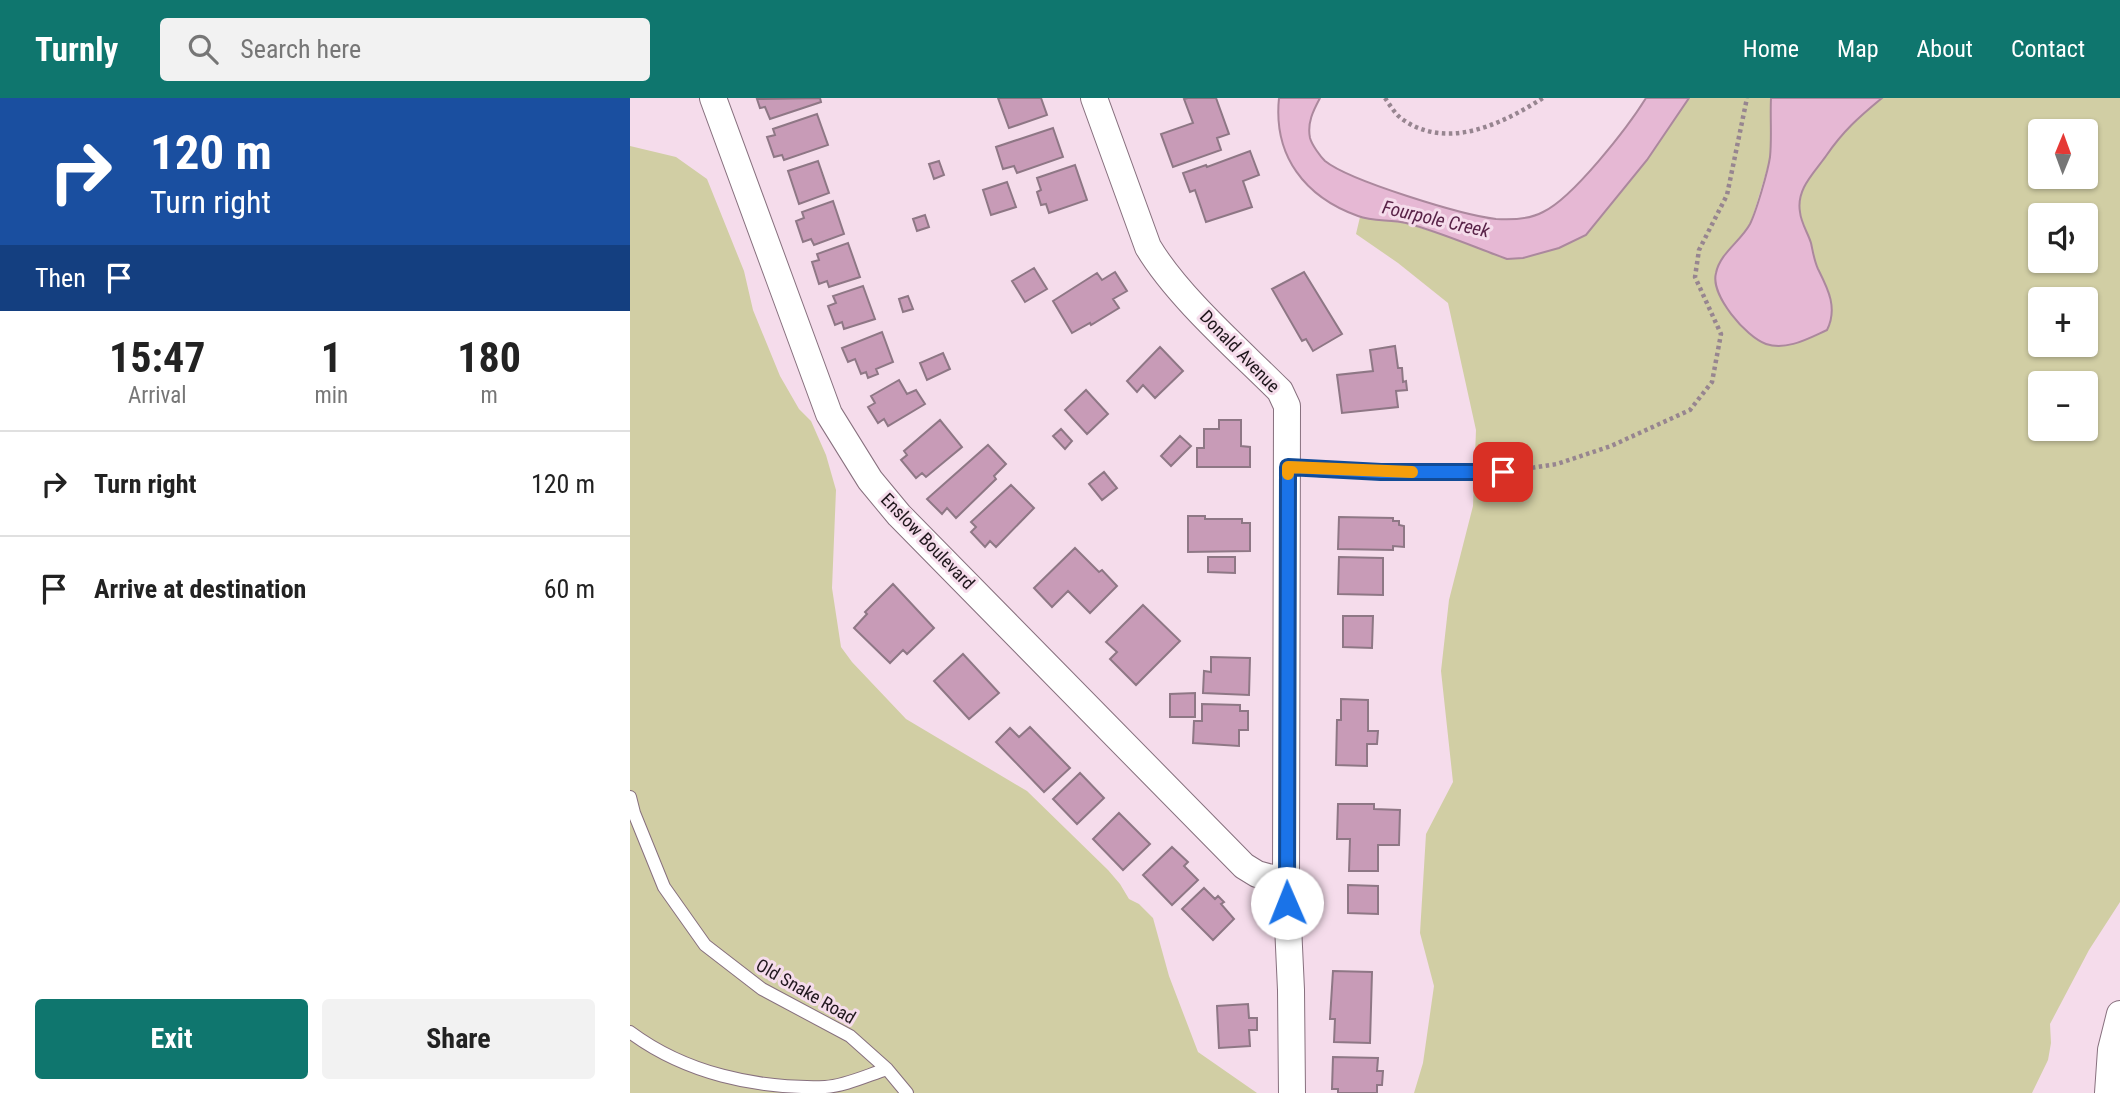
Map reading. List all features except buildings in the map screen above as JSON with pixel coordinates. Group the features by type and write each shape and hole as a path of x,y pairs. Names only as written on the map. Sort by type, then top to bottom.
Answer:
{"street":[{"name":"Enslow Boulevard","path":"713,98 819,390 835,425 870,481 899,515 1244,866 1257,874 1286,882"},
{"name":"Donald Avenue","path":"1094,98 1148,247 1156,260 1202,312 1280,391 1287,406 1286,882 1292,1093"},
{"path":"2108,1093 2111,1050 2120,1014"}],"lane":[{"path":"1288,467 1340,471 1503,472"},
{"name":"Old Snake Road","path":"630,797 664,887 705,945 762,989 850,1036 887,1069 907,1093"},
{"path":"630,1032 652,1048 696,1069 759,1083 827,1087 887,1069"}],"path":[{"path":"1385,98 1401,117 1420,128 1444,134 1472,131 1504,120 1543,98"},
{"path":"1503,472 1557,464 1611,446 1690,410 1712,382 1721,334 1695,277 1699,250 1727,195 1747,98"}],"shaded area":[{"path":"1689,98 1771,98 1770,159 1755,209 1749,227 1716,272 1715,281 1827,330 1831,322 1830,295 1811,253 1811,244 1799,212 1801,195 1812,171 1835,141 1882,98 2120,98 2120,902 2089,950 2050,1024 2048,1060 2032,1093 1414,1093 1423,1063 1434,986 1420,933 1426,834 1453,782 1441,671 1449,600 1473,506 1476,430 1448,303 1356,234 1360,217 1404,223 1437,233 1586,235 1647,160"},
{"path":"630,146 676,157 707,179 744,271 753,310 780,376 799,409 811,421 826,455 836,490 832,588 841,647 906,719 1027,791 1108,870 1129,899 1139,904 1153,918 1169,976 1198,1052 1257,1093 630,1093"}],"water":[{"name":"Fourpole Creek","path":"1279,98 1320,98 1310,122 1310,138 1323,159 1338,169 1381,187 1434,204 1480,216 1508,219 1526,218 1543,212 1569,192 1627,126 1646,98 1689,98 1647,160 1586,235 1559,248 1523,258 1507,259 1419,227 1358,216 1322,198 1296,172 1287,156 1278,119"},
{"path":"1771,98 1882,98 1839,139 1803,189 1799,204 1801,216 1828,291 1832,314 1827,330 1798,343 1782,346 1766,344 1749,333 1731,314 1718,292 1716,282 1718,266 1750,224 1762,191 1770,157"}],"slow traffic":[{"path":"1288,474 1288,467 1327,471 1412,472"}],"route":[{"path":"1287,903 1288,467 1327,471 1503,472"}]}
